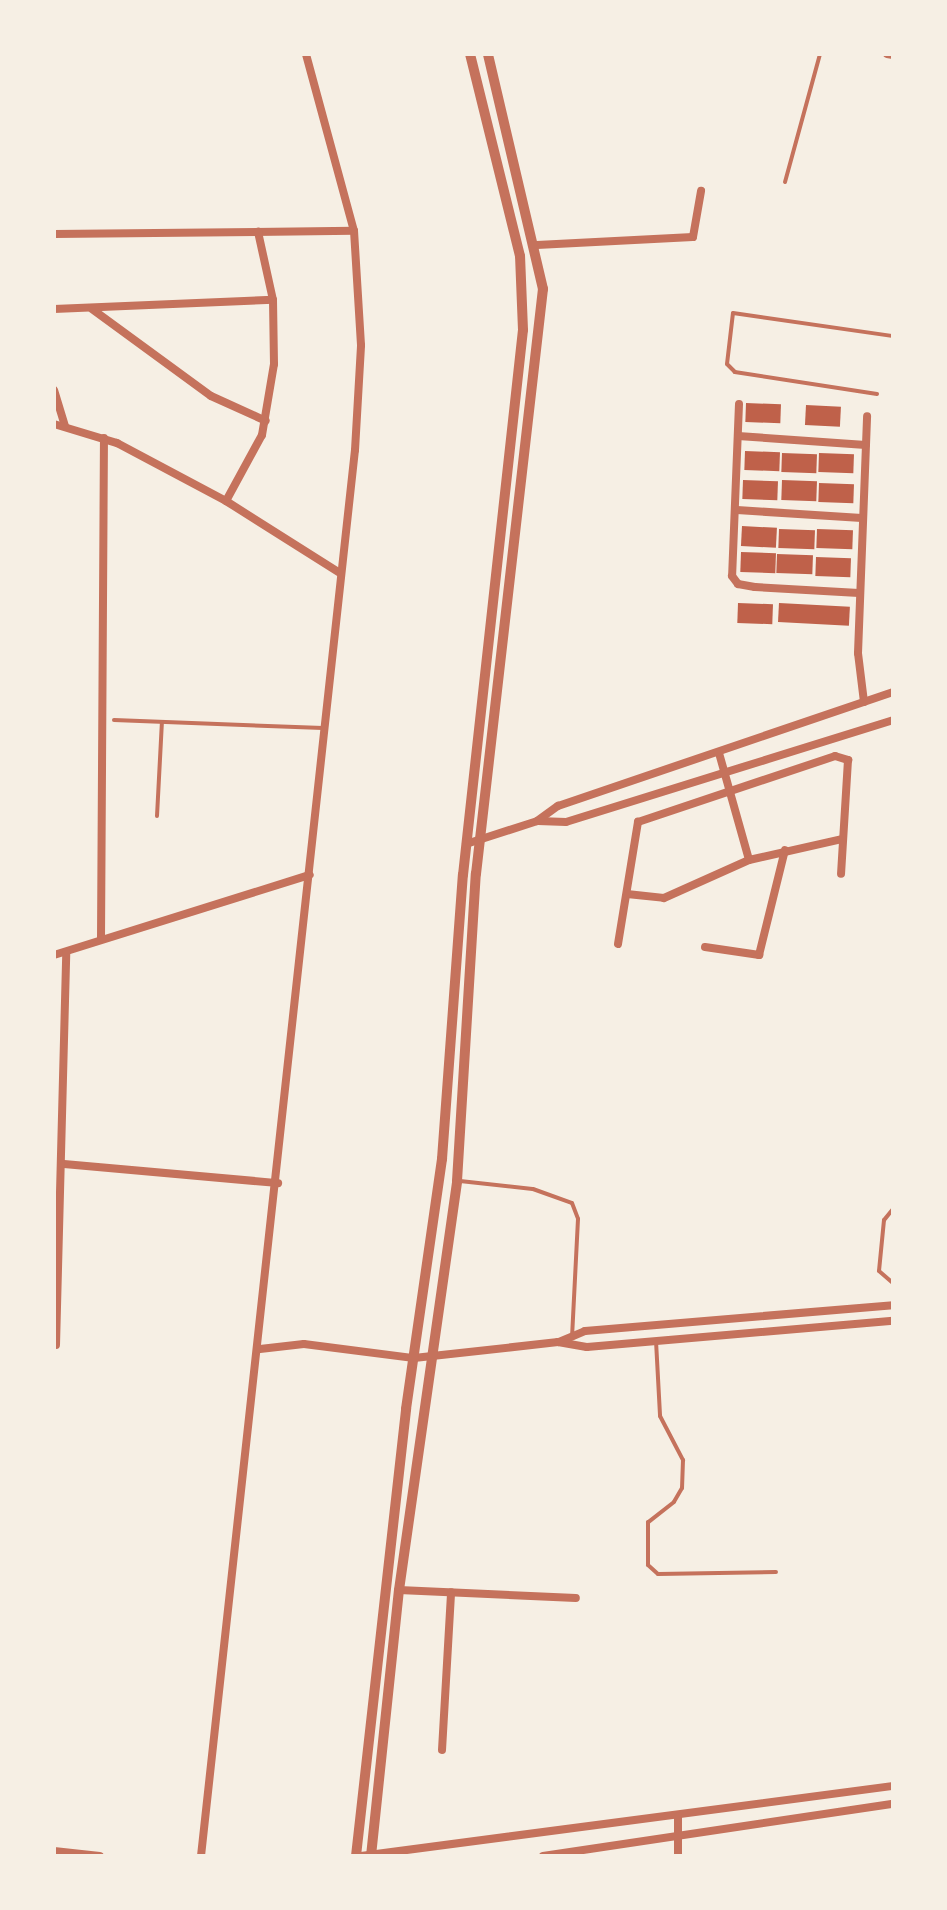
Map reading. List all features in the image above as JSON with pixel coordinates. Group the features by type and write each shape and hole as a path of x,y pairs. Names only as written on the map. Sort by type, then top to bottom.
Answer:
{"street":[{"path":"201,1856 278,1183 326,728 361,345 354,231 306,54"},
{"path":"365,1856 414,1358 442,1159 466,844 525,288 470,54"},
{"path":"365,1856 457,1181 480,840 543,289 537,245 488,54"},
{"path":"537,245 693,237 701,191"},
{"path":"54,234 354,231"},
{"path":"226,501 266,421 274,364 273,300 258,232"},
{"path":"54,309 273,300"},
{"path":"92,309 211,396 266,421"},
{"path":"54,390 65,426"},
{"path":"739,404 732,576 738,584 859,593"},
{"path":"864,702 858,653 867,416"},
{"path":"54,424 104,438 226,501 340,573"},
{"path":"738,436 866,445"},
{"path":"101,938 104,438"},
{"path":"737,510 862,518"},
{"path":"466,844 537,821 558,806 893,692"},
{"path":"537,821 566,822 893,720"},
{"path":"719,753 749,860"},
{"path":"618,944 638,822 729,789 845,756 841,874"},
{"path":"627,894 664,898 749,860 842,839"},
{"path":"705,947 759,955 785,850"},
{"path":"54,955 310,875"},
{"path":"56,1345 64,1164 66,952"},
{"path":"64,1164 278,1183"},
{"path":"558,1342 572,1336 893,1305"},
{"path":"260,1349 304,1344 414,1358 558,1342 587,1347 893,1321"},
{"path":"399,1590 576,1598"},
{"path":"442,1750 451,1592"},
{"path":"365,1856 893,1786"},
{"path":"543,1856 893,1804"},
{"path":"678,1816 678,1856"},
{"path":"54,1851 100,1856"}],"lane":[{"path":"785,182 820,54"},
{"path":"877,394 735,372 727,364 733,313 893,336"},
{"path":"114,720 326,728"},
{"path":"157,816 162,722"},
{"path":"457,1181 533,1189 572,1203 578,1219 572,1336"},
{"path":"893,1209 884,1220 879,1271 893,1283"},
{"path":"656,1340 660,1416 683,1460 682,1488 674,1502 648,1522 648,1565 658,1574 776,1572"}],"building":[{"path":"746,403 781,404 780,423 745,422"},
{"path":"806,405 841,407 840,427 805,425"},
{"path":"745,451 780,452 779,471 744,470"},
{"path":"782,453 817,454 816,473 781,472"},
{"path":"819,453 854,454 853,473 818,472"},
{"path":"743,480 778,481 777,500 742,499"},
{"path":"782,480 817,481 816,501 781,500"},
{"path":"819,483 854,484 853,503 818,502"},
{"path":"742,526 777,528 776,548 741,546"},
{"path":"779,529 815,530 814,549 778,548"},
{"path":"817,529 853,530 852,549 816,548"},
{"path":"741,552 776,553 775,573 740,572"},
{"path":"777,554 813,555 812,574 776,573"},
{"path":"816,557 851,558 850,577 815,576"},
{"path":"738,603 773,604 772,624 737,623"},
{"path":"779,603 850,607 849,626 778,622"}]}
